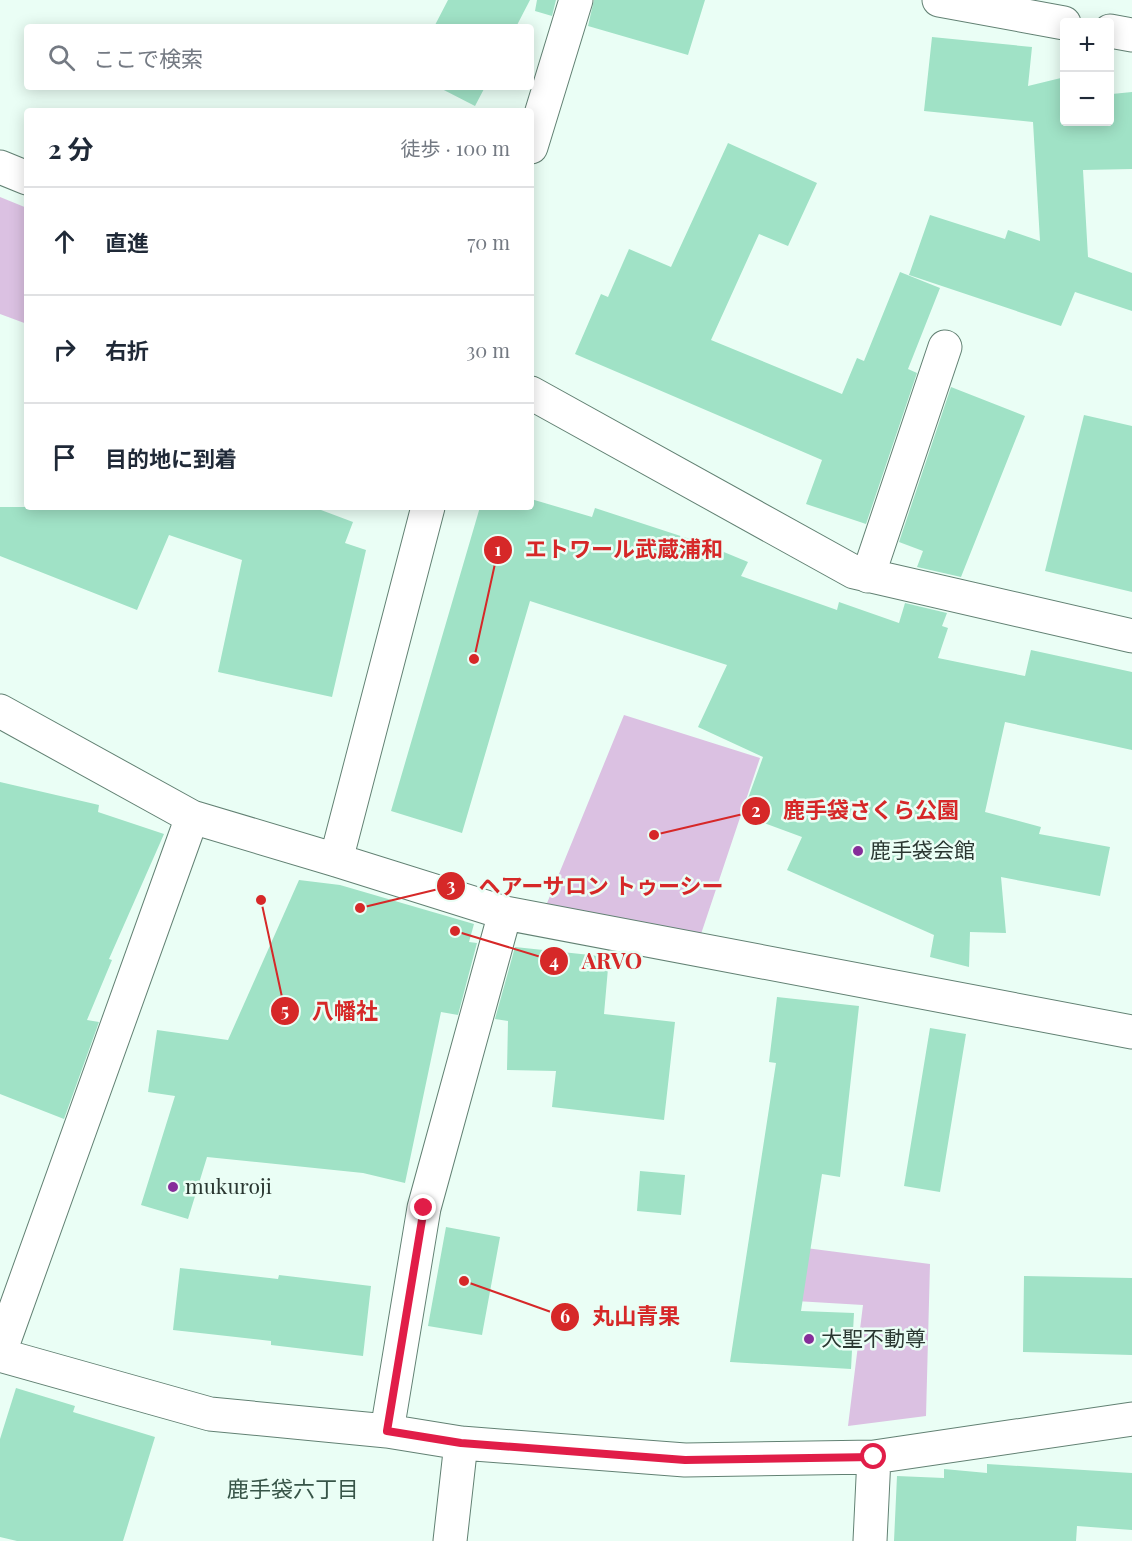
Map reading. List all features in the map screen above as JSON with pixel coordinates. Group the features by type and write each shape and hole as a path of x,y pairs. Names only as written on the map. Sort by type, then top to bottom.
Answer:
{"street":[{"path":"534,137 576,0"},
{"path":"939,0 1060,22"},
{"path":"1114,32 1132,35"},
{"path":"0,167 24,177"},
{"path":"868,576 945,347"},
{"path":"534,395 854,572 1132,636"},
{"path":"336,860 427,510"},
{"path":"0,711 192,817 505,913 1132,1032"},
{"path":"192,817 0,1353 210,1414 387,1431 461,1443 685,1460 874,1457 1132,1419"},
{"path":"387,1431 424,1208 505,913"},
{"path":"450,1541 461,1443"},
{"path":"870,1541 874,1457"}],"shaded area":[{"path":"0,197 24,207 24,323 0,314"},
{"path":"624,715 760,758 699,940 543,913"},
{"path":"767,1243 930,1264 926,1416 848,1426 863,1305 761,1299"}],"building":[{"path":"448,0 530,0 518,24 436,24"},
{"path":"537,0 556,0 552,16 535,11"},
{"path":"594,0 705,0 688,55 588,26"},
{"path":"932,37 1032,47 1028,86 1060,78 1060,126 1114,126 1114,94 1132,92 1132,169 1083,170 1088,257 1132,273 1132,311 1075,292 1061,326 909,275 930,215 1005,239 1008,230 1040,241 1033,122 924,111"},
{"path":"444,90 483,90 475,106"},
{"path":"728,143 817,183 788,246 759,234 711,340 842,394 857,358 864,361 900,272 940,288 908,369 917,373 866,524 806,504 822,460 575,354 601,294 608,297 629,249 671,267"},
{"path":"951,387 1025,416 961,577 917,567 923,551 899,542"},
{"path":"1084,415 1132,426 1132,592 1045,571"},
{"path":"534,500 592,517 595,508 702,543 748,562 741,576 837,610 839,602 899,623 905,603 947,613 942,626 948,628 938,658 1025,676 1031,650 1132,672 1132,750 1005,722 985,812 1041,827 1039,834 1110,847 1100,896 1001,877 1006,933 970,932 969,967 930,957 934,935 787,870 802,837 742,815 763,757 698,727 727,665 530,601 462,833 391,811 479,510 534,510"},
{"path":"0,507 24,507 24,510 321,510 353,522 345,543 366,550 332,697 218,672 242,560 169,535 137,610 0,556"},
{"path":"0,782 99,805 98,812 164,834 109,959 112,960 87,1020 99,1022 64,1119 0,1094"},
{"path":"299,880 340,885 474,924 469,942 477,943 458,1015 441,1012 405,1183 363,1173 207,1157 188,1219 141,1205 175,1096 148,1092 157,1030 228,1040"},
{"path":"515,947 609,957 604,1014 675,1022 664,1120 552,1107 556,1071 507,1070 508,1021 495,1019"},
{"path":"777,997 859,1006 840,1177 822,1174 801,1311 854,1313 851,1369 730,1362 776,1063 769,1062"},
{"path":"930,1028 966,1034 940,1192 904,1186"},
{"path":"640,1171 685,1175 681,1215 637,1211"},
{"path":"446,1227 500,1237 482,1335 428,1326"},
{"path":"180,1268 278,1279 279,1275 371,1286 363,1356 271,1345 271,1341 173,1330"},
{"path":"1024,1276 1132,1278 1132,1355 1023,1352"},
{"path":"16,1388 75,1406 73,1412 155,1437 123,1541 17,1541 0,1537 0,1439"},
{"path":"987,1464 1132,1473 1132,1530 1077,1526 1076,1541 894,1541 897,1476 944,1478 944,1469 987,1473"}],"place":[{"name":"エトワール武蔵浦和","path":"474,659"},
{"name":"鹿手袋さくら公園","path":"654,835"},
{"name":"鹿手袋会館","path":"858,851"},
{"name":"八幡社","path":"261,900"},
{"name":"ヘアーサロン トゥーシー","path":"360,908"},
{"name":"ARVO","path":"455,931"},
{"name":"mukuroji","path":"173,1187"},
{"name":"丸山青果","path":"464,1281"},
{"name":"大聖不動尊","path":"809,1339"}],"district":[{"name":"鹿手袋六丁目","path":"293,1489"}],"route":[{"path":"424,1208 387,1431 461,1443 685,1460 874,1457"}]}
